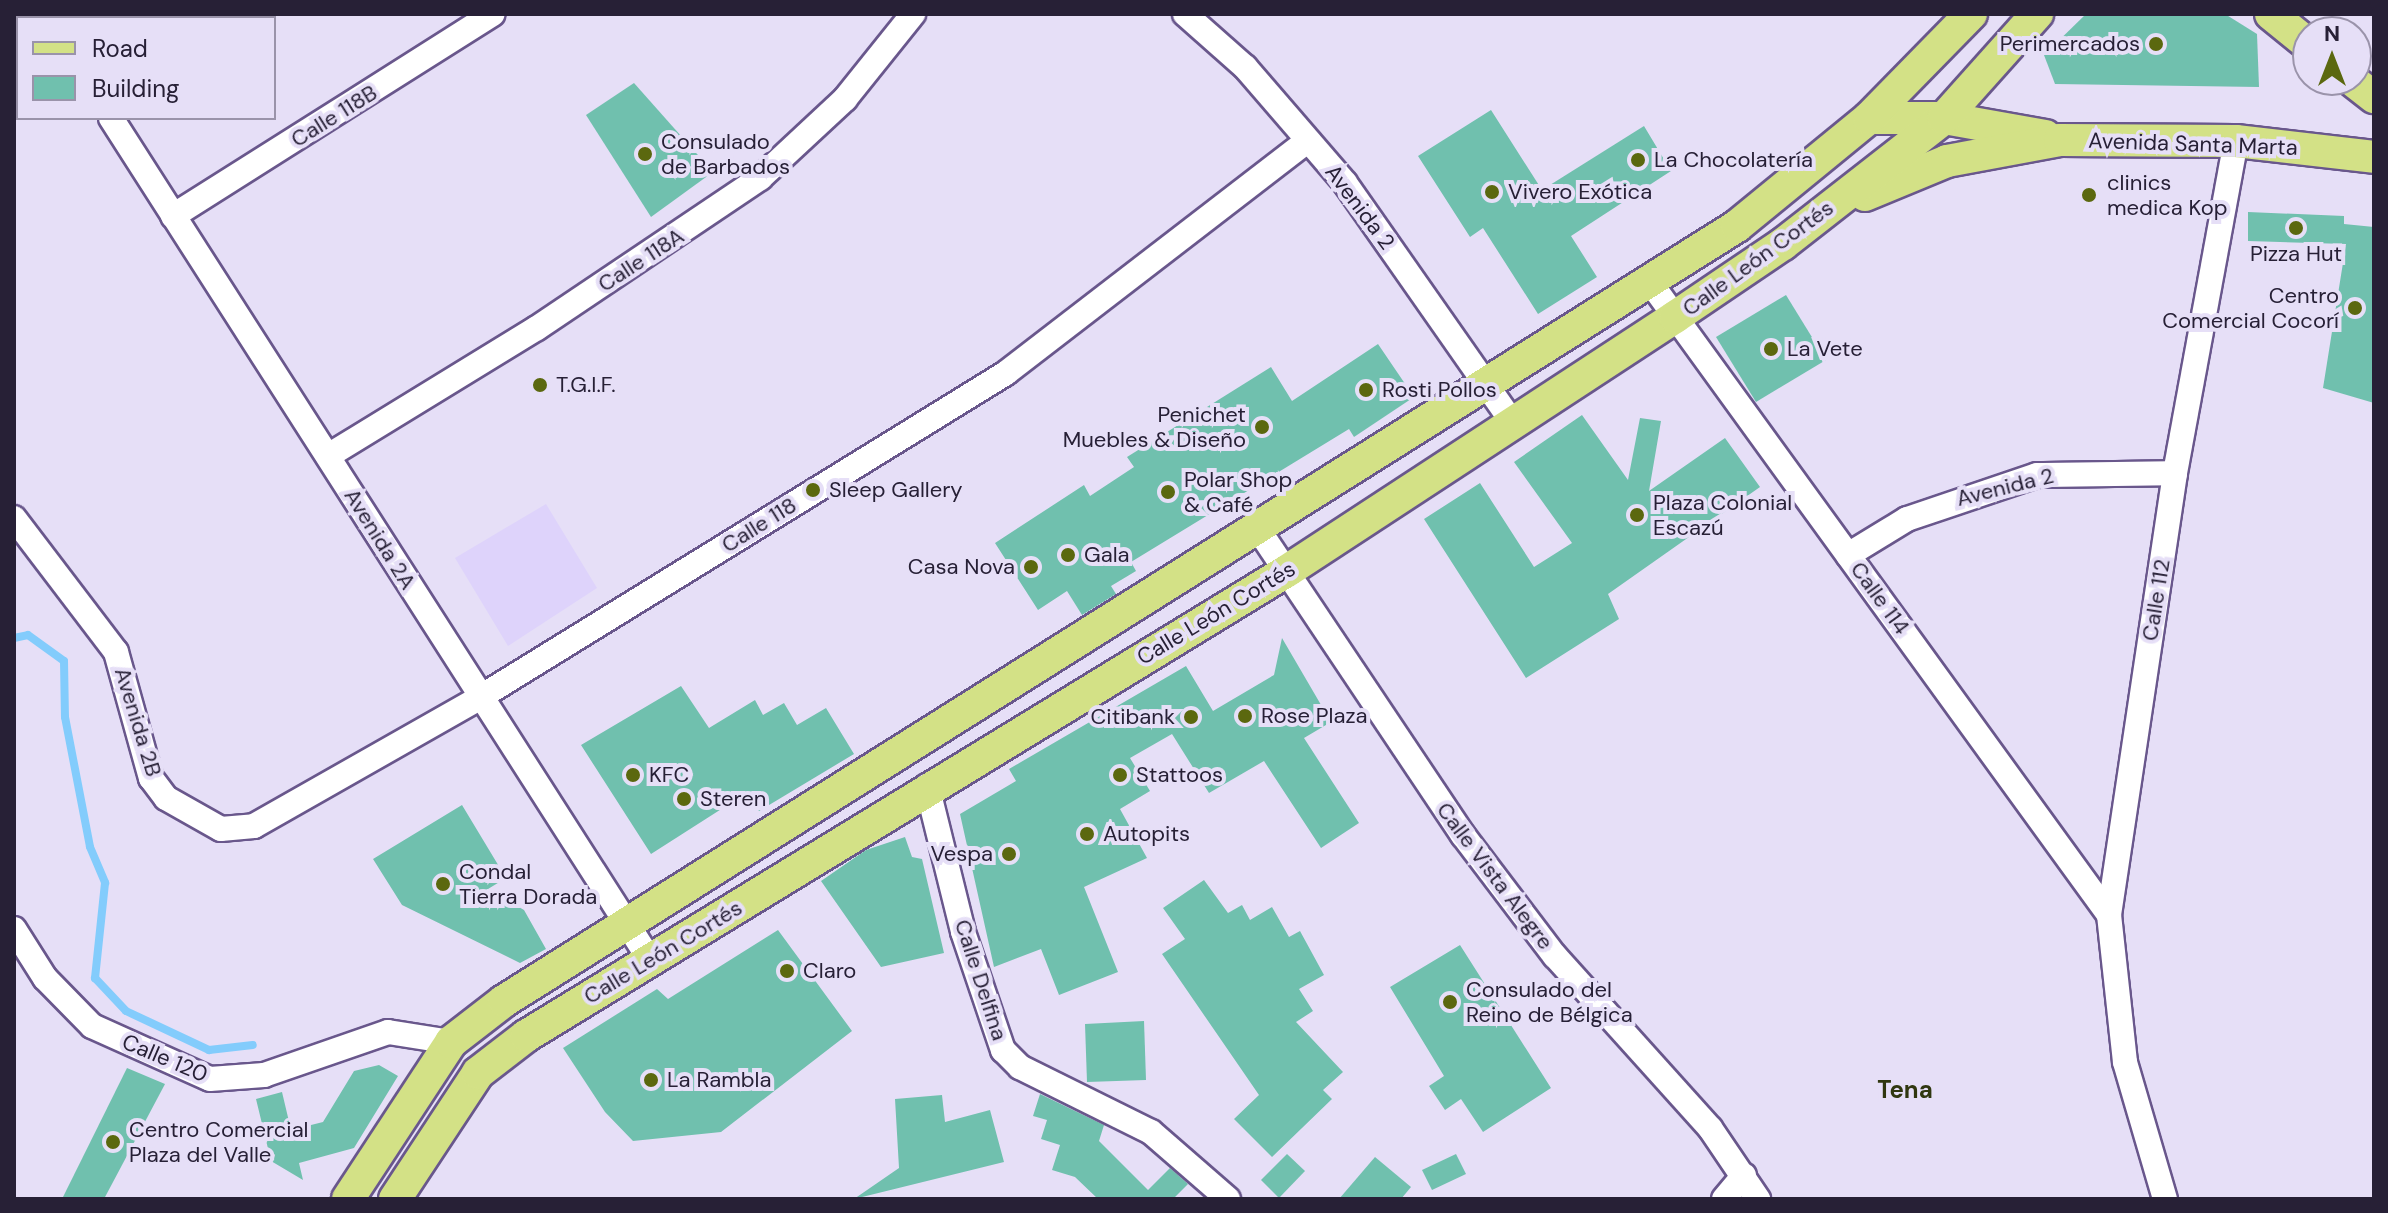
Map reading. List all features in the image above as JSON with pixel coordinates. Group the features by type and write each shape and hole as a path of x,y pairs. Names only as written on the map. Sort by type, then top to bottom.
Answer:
{"main road":[{"name":"Calle León Cortés","path":"348,1199 451,1042 627,924 1260,532 1650,282 1808,172 1869,118 1971,14"},
{"name":"Calle León Cortés","path":"395,1199 478,1073 650,960 927,786 1287,571 1511,420 1675,317 1783,244 1944,118 2037,14"},
{"path":"2271,14 2292,31"},
{"name":"Avenida Santa Marta","path":"1869,118 1944,118 2060,140 2236,141 2374,157"},
{"name":"Avenida Santa Marta","path":"1783,244 1892,181 1947,161 2060,140"}],"street":[{"name":"Calle 118B","path":"173,216 493,14"},
{"name":"Calle 118A","path":"328,456 550,320 760,178 845,99 913,14"},
{"name":"Avenida 2","path":"1185,14 1245,67 1345,183 1511,420"},
{"name":"Avenida 2A","path":"112,120 479,698 650,960"},
{"name":"Calle 118","path":"221,829 254,826 479,698 1040,350 1307,141"},
{"name":"Calle 112","path":"2165,1199 2125,1062 2109,915 2175,473 2236,141"},
{"name":"Calle 114","path":"1650,282 2109,915"},
{"name":"Avenida 2","path":"1848,555 1907,519 2037,475 2175,473"},
{"name":"Avenida 2B","path":"14,518 116,652 151,778 180,811 221,829"},
{"name":"Calle Vista Alegre","path":"1260,532 1472,847 1744,1175 1758,1199"},
{"name":"Calle Delfina","path":"927,786 963,932 1003,1050 1020,1067 1151,1132 1228,1199"},
{"name":"Calle 120","path":"14,929 45,978 92,1026 210,1079 264,1075 388,1032 451,1042"},
{"path":"1724,1199 1744,1175"}],"shaded area":[{"path":"546,504 597,588 508,646 455,558"}],"building":[{"name":"Perimercados","path":"2086,14 2225,14 2257,34 2259,87 2055,84 2044,55"},
{"path":"634,83 713,172 651,217 586,115"},
{"name":"Vivero Exótica","path":"1491,110 1542,190 1644,126 1671,171 1571,236 1597,277 1538,314 1483,228 1470,237 1418,156"},
{"name":"Centro Comercial Cocorí","path":"2248,212 2344,216 2344,224 2374,227 2374,403 2323,388 2346,244 2248,241"},
{"name":"La Vete","path":"1786,295 1826,360 1756,402 1716,337"},
{"path":"1378,344 1414,397 1354,437 1349,429 1131,562 1136,571 1111,586 1116,594 1082,615 1067,591 1038,610 995,543 1084,485 1090,496 1134,467 1127,457 1271,367 1292,401"},
{"path":"1582,415 1628,480 1640,418 1661,421 1649,491 1725,438 1760,487 1608,594 1619,619 1526,678 1424,519 1480,483 1534,567 1572,543 1514,462"},
{"path":"1282,638 1331,722 1304,738 1359,823 1321,848 1264,761 1209,793 1172,734 1130,758 1150,791 1120,809 1147,858 1084,887 1118,972 1059,995 1041,949 994,967 960,814 1016,781 1009,769 1186,666 1213,711 1274,675"},
{"path":"681,686 709,728 755,700 763,715 784,703 797,725 826,708 854,754 759,811 748,792 651,854 581,745"},
{"name":"Condal Tierra Dorada","path":"462,805 506,878 488,889 524,910 546,949 520,963 402,905 373,859"},
{"path":"905,837 912,857 922,859 944,953 881,967 821,881 866,850"},
{"path":"1204,880 1228,913 1242,905 1250,920 1272,907 1289,937 1300,931 1324,975 1299,989 1313,1011 1296,1022 1343,1072 1323,1090 1332,1099 1272,1157 1234,1119 1259,1095 1162,954 1185,939 1163,908"},
{"path":"778,930 852,1031 721,1132 633,1141 605,1112 563,1048 657,989 668,999"},
{"path":"1460,945 1551,1088 1483,1132 1461,1099 1445,1110 1429,1086 1444,1076 1390,987"},
{"path":"1144,1021 1146,1080 1087,1082 1085,1024"},
{"path":"379,1065 398,1076 354,1148 299,1163 303,1180 271,1161 256,1099 282,1092 291,1130 323,1122 354,1071"},
{"name":"Centro Comercial Plaza del Valle","path":"127,1068 165,1084 104,1199 62,1199"},
{"path":"1040,1094 1104,1125 1099,1141 1148,1190 1170,1168 1188,1184 1173,1199 1098,1199 1075,1177 1052,1170 1060,1145 1041,1139 1047,1120 1033,1116"},
{"path":"942,1095 945,1122 990,1110 1004,1162 854,1199 899,1168 895,1099"},
{"path":"1287,1154 1305,1171 1279,1198 1261,1180"},
{"path":"1456,1154 1466,1174 1432,1190 1422,1170"},
{"path":"1375,1157 1411,1187 1401,1199 1339,1199"}],"waterway":[{"path":"14,638 28,635 64,661 65,717 90,847 105,883 95,978 126,1011 209,1050 253,1045"}],"place":[{"name":"Perimercados","path":"2156,44"},
{"name":"Consulado de Barbados","path":"645,154"},
{"name":"La Chocolatería","path":"1638,160"},
{"name":"Vivero Exótica","path":"1492,192"},
{"name":"clinics medica Kop","path":"2089,195"},
{"name":"Pizza Hut","path":"2296,228"},
{"name":"Centro Comercial Cocorí","path":"2355,308"},
{"name":"La Vete","path":"1771,349"},
{"name":"T.G.I.F.","path":"540,385"},
{"name":"Rosti Pollos","path":"1366,390"},
{"name":"Penichet Muebles & Diseño","path":"1262,427"},
{"name":"Sleep Gallery","path":"813,490"},
{"name":"Polar Shop & Café","path":"1168,492"},
{"name":"Plaza Colonial Escazú","path":"1637,515"},
{"name":"Gala","path":"1068,555"},
{"name":"Casa Nova","path":"1031,567"},
{"name":"Rose Plaza","path":"1245,716"},
{"name":"Citibank","path":"1191,717"},
{"name":"KFC","path":"633,775"},
{"name":"Stattoos","path":"1120,775"},
{"name":"Steren","path":"684,799"},
{"name":"Autopits","path":"1087,834"},
{"name":"Vespa","path":"1009,854"},
{"name":"Condal Tierra Dorada","path":"443,884"},
{"name":"Claro","path":"787,971"},
{"name":"Consulado del Reino de Bélgica","path":"1450,1002"},
{"name":"La Rambla","path":"651,1080"},
{"name":"Centro Comercial Plaza del Valle","path":"113,1142"}],"district":[{"name":"Tena","path":"1905,1090"}]}
